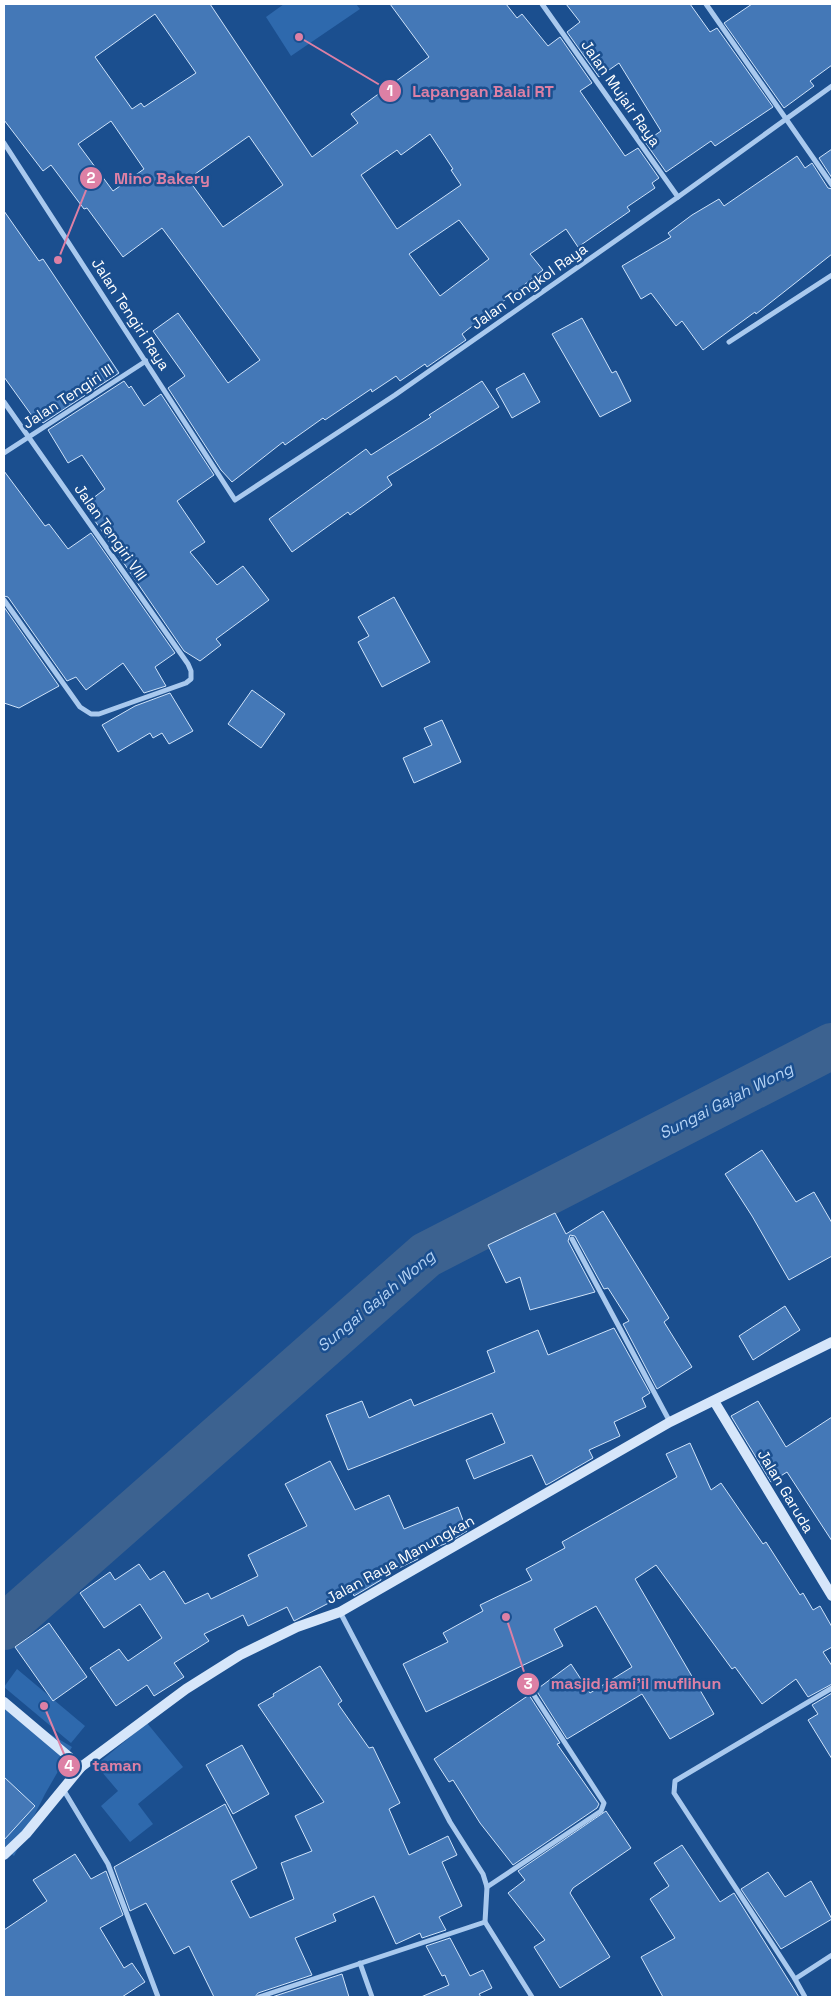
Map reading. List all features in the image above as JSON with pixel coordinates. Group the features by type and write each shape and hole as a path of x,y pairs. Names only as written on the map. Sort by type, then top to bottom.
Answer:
{"street":[{"name":"Jalan Mujair Raya","path":"542,4 678,197"},
{"path":"706,4 832,185"},
{"name":"Jalan Tongkol Raya","path":"235,500 395,394 678,197 832,86"},
{"name":"Jalan Tengiri Raya","path":"4,143 235,500"},
{"path":"729,342 832,275"},
{"name":"Jalan Tengiri III","path":"4,453 146,361"},
{"name":"Jalan Tengiri VIII","path":"4,402 188,664 191,671 191,679 186,683 108,711 91,714 80,707 4,600"},
{"path":"572,1239 670,1422"},
{"name":"Jalan Raya Manungkan","path":"4,1855 26,1834 81,1767 186,1689 240,1655 297,1627 340,1612 670,1422 832,1342"},
{"name":"Jalan Garuda","path":"714,1401 832,1596"},
{"path":"340,1612 450,1822 483,1874 487,1887 485,1922 532,1997"},
{"path":"805,1997 674,1792 673,1785 675,1781 832,1688"},
{"path":"487,1887 601,1811 604,1803 530,1689"},
{"path":"4,1702 81,1767"},
{"path":"63,1788 108,1864 158,1997"},
{"path":"259,1997 485,1922"},
{"path":"795,1979 832,1954"},
{"path":"360,1963 372,1997"}],"shaded area":[{"path":"284,4 356,4 360,9 291,56 266,17"},
{"path":"17,1669 85,1726 71,1743 4,1687"},
{"path":"4,1707 72,1747 45,1794 14,1856 4,1847"},
{"path":"147,1723 183,1767 138,1804 153,1824 130,1842 101,1806 118,1791 96,1765"}],"building":[{"path":"4,4 210,4 312,157 358,123 351,114 429,57 390,4 506,4 517,18 522,14 548,46 560,37 592,83 580,91 625,156 638,148 659,178 652,183 655,188 627,207 630,211 578,247 566,229 530,254 543,270 462,334 466,340 427,367 425,364 400,381 396,376 372,392 371,389 325,420 323,418 285,445 283,442 232,482 221,470 168,388 185,376 153,331 178,313 228,383 260,360 162,228 123,257 87,208 84,209 51,165 43,171 4,120","holes":["155,14 196,73 144,107 141,103 132,109 95,57","111,121 144,169 113,191 78,144","430,134 461,185 397,229 361,175 397,150 401,155","249,136 283,185 223,227 188,179","459,220 489,259 440,296 409,254"]},
{"path":"566,4 690,4 710,32 717,28 773,107 715,146 711,141 666,172 645,142 661,131 619,63 599,77 567,32 580,22"},
{"path":"752,4 832,4 832,65 810,81 814,86 784,108 724,23"},
{"path":"832,149 832,178 819,158"},
{"path":"797,156 805,168 812,163 828,188 832,189 832,254 756,314 755,312 703,350 682,321 676,326 651,293 641,299 622,266 671,237 668,233 692,215 719,199 724,206"},
{"path":"4,211 39,261 43,259 119,373 43,423 39,417 35,420 4,377"},
{"path":"582,318 612,373 616,371 631,401 600,417 552,334"},
{"path":"524,373 540,402 512,418 496,389"},
{"path":"124,381 129,388 131,386 144,406 161,394 214,475 177,501 205,542 190,552 217,585 243,566 269,600 216,639 221,645 200,661 184,651 84,505 105,489 82,455 68,463 48,430"},
{"path":"482,381 499,407 387,477 392,485 350,515 348,512 292,552 269,519 366,449 371,455 431,417 429,415"},
{"path":"4,471 45,526 49,524 68,549 91,533 175,653 155,667 166,686 144,693 123,663 86,690 76,677 67,681 8,597 4,596"},
{"path":"394,597 430,662 382,687 358,642 369,636 358,617"},
{"path":"4,607 59,686 19,708 4,703"},
{"path":"252,690 285,714 261,748 228,724"},
{"path":"170,693 193,731 169,744 162,733 153,738 150,733 118,752 102,725 135,706"},
{"path":"442,720 461,762 414,783 403,758 432,745 424,728"},
{"path":"762,1150 796,1202 814,1192 832,1223 832,1256 789,1280 725,1174"},
{"path":"603,1211 669,1318 664,1322 692,1367 657,1389 623,1324 629,1321 608,1288 604,1289 575,1236 570,1235 568,1241 595,1292 530,1310 520,1277 506,1283 488,1245 555,1213 566,1234"},
{"path":"785,1306 800,1330 753,1360 739,1336"},
{"path":"614,1328 650,1393 642,1398 646,1407 614,1422 620,1436 589,1450 593,1458 550,1483 546,1485 532,1455 474,1479 466,1460 505,1443 492,1413 348,1470 326,1415 362,1401 369,1418 411,1399 414,1406 495,1372 487,1351 538,1330 548,1355"},
{"path":"758,1401 786,1447 832,1417 832,1541 787,1472 771,1482 731,1416"},
{"path":"690,1443 711,1490 721,1483 763,1544 766,1542 800,1595 803,1593 813,1610 820,1606 832,1627 832,1647 823,1652 832,1666 832,1684 808,1697 796,1679 762,1704 735,1667 732,1669 656,1565 635,1579 714,1714 670,1739 642,1694 567,1739 536,1690 571,1664 590,1693 632,1667 596,1606 554,1629 563,1646 426,1712 403,1664 448,1642 443,1633 483,1611 480,1605 532,1580 526,1569 565,1548 562,1542 677,1477 666,1454"},
{"path":"330,1461 355,1510 389,1495 404,1529 458,1507 467,1531 447,1543 416,1555 418,1559 380,1577 381,1580 354,1596 352,1591 294,1621 287,1607 248,1626 243,1615 204,1634 209,1641 174,1663 184,1677 154,1696 147,1685 116,1706 90,1668 119,1649 128,1661 162,1638 140,1604 104,1628 80,1593 110,1572 115,1580 139,1564 150,1580 164,1571 185,1604 208,1593 211,1599 258,1576 248,1555 307,1526 285,1484"},
{"path":"49,1623 87,1677 53,1701 15,1647"},
{"path":"320,1666 342,1701 338,1704 369,1748 373,1747 400,1803 389,1809 409,1855 448,1836 457,1855 442,1862 462,1906 439,1917 446,1930 422,1938 420,1933 396,1944 374,1896 333,1914 336,1921 295,1938 312,1975 258,1993 255,1997 214,1997 189,1946 174,1954 146,1903 130,1911 114,1867 225,1804 257,1868 231,1881 250,1918 294,1899 281,1863 312,1851 295,1816 324,1802 258,1705"},
{"path":"832,1693 832,1759 808,1720 818,1714 812,1705"},
{"path":"529,1695 560,1743 557,1744 599,1804 597,1808 513,1865 480,1823 453,1780 449,1782 434,1759"},
{"path":"242,1745 269,1794 233,1814 206,1765"},
{"path":"4,1777 35,1806 4,1840"},
{"path":"606,1811 631,1848 573,1888 570,1893 610,1957 560,1988 534,1947 545,1940 508,1893 525,1880 518,1871"},
{"path":"682,1845 720,1902 734,1893 799,1997 663,1997 641,1957 675,1938 650,1899 669,1886 654,1863"},
{"path":"75,1854 91,1879 106,1871 123,1915 100,1928 124,1968 132,1963 145,1982 122,1997 4,1997 4,1930 47,1901 33,1880"},
{"path":"768,1872 785,1897 811,1881 832,1919 781,1949 741,1889"},
{"path":"450,1938 470,1976 483,1970 492,1988 479,1994 481,1997 421,1997 449,1985 445,1975 442,1976 426,1946"},
{"path":"342,1974 349,1997 272,1997"}],"waterway":[{"name":"Sungai Gajah Wong","path":"4,1627 426,1255 832,1046"}],"place":[{"name":"Lapangan Balai RT","path":"299,37"},
{"name":"Mino Bakery","path":"58,260"},
{"name":"masjid jami'il muflihun","path":"506,1617"},
{"name":"taman","path":"44,1706"}]}
